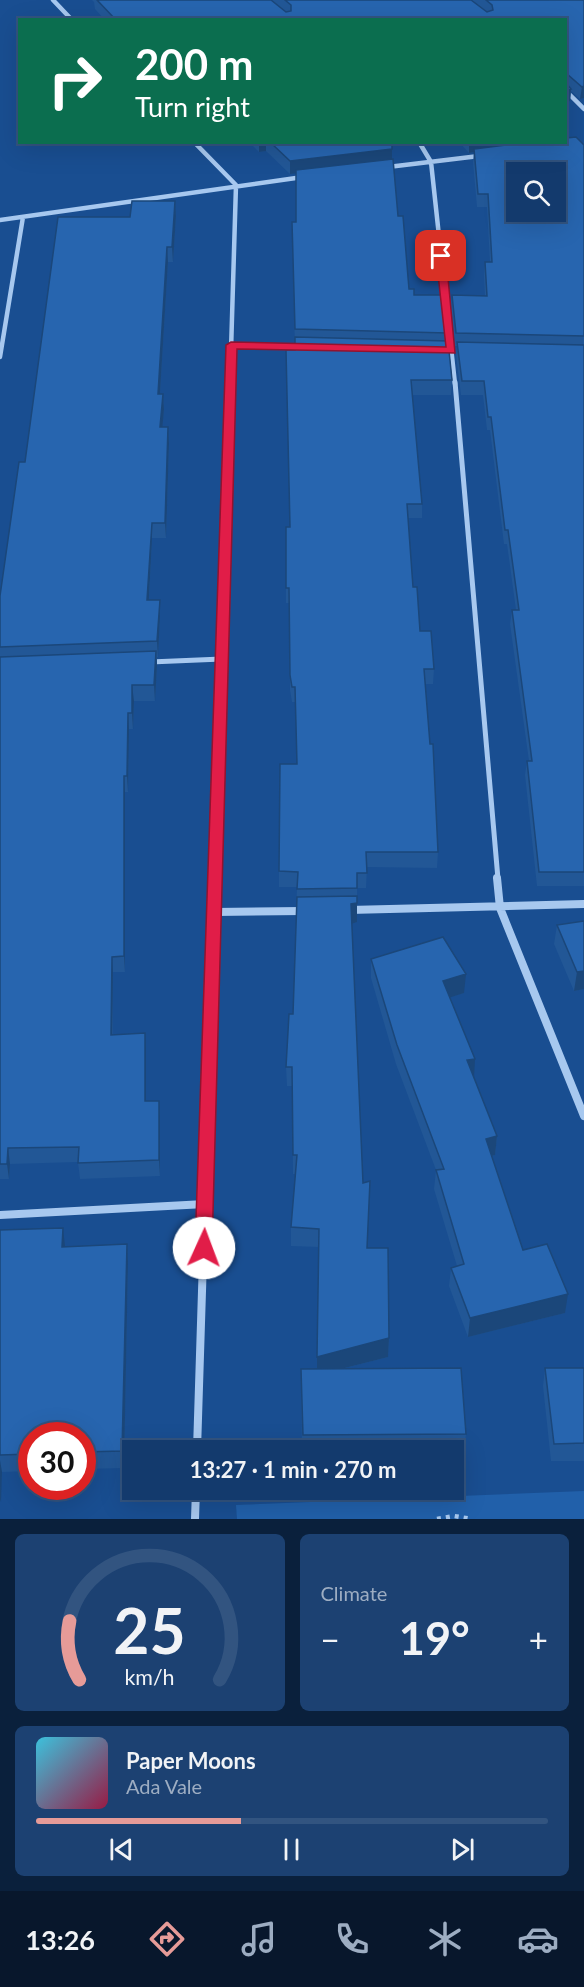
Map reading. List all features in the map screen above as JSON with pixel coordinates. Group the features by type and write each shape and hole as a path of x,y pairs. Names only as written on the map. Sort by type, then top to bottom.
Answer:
{"street":[{"path":"53,0 70,18"},
{"path":"567,92 584,109"},
{"path":"196,144 236,185 197,1440"},
{"path":"420,144 431,162 452,351 501,908 584,1116"},
{"path":"385,168 490,155"},
{"path":"0,220 305,177"},
{"path":"0,357 22,217"},
{"path":"231,345 312,347"},
{"path":"440,350 463,351"},
{"path":"140,662 222,659"},
{"path":"345,910 501,908 584,904"},
{"path":"214,912 309,911"},
{"path":"0,1215 205,1204"},
{"path":"195,1519 196,1500"}],"path":[{"path":"437,1519 454,1516 472,1519"}],"shaded area":[{"path":"584,1491 584,1519 237,1519 236,1505 360,1500 464,1500 464,1496"}],"building":[{"path":"97,0 271,0 286,12 291,11 291,5 285,0 471,0 487,12 493,10 492,5 486,0 584,0 584,86 582,87 567,74 567,18 114,18"},
{"path":"576,137 584,145 584,336 456,333 452,295 487,296 485,262 492,262 488,194 478,194 474,149 513,144 567,144 567,138"},
{"path":"272,144 392,144 392,149 290,161"},
{"path":"393,159 398,216 403,216 409,289 414,289 414,295 443,295 447,333 295,329 292,222 296,222 296,170"},
{"path":"132,201 175,201 172,247 167,247 158,394 163,394 160,427 168,427 165,523 152,523 147,600 160,600 157,641 0,647 0,596 19,462 25,462 58,217 130,217"},
{"path":"295,337 448,341 452,380 411,380 422,504 407,504 413,587 417,587 420,631 431,631 434,669 424,669 430,744 433,744 438,852 366,852 367,873 357,873 357,888 297,889 298,872 279,871 280,764 297,764 295,687 292,687 290,675 289,588 286,588 286,527 290,527 286,350 295,350"},
{"path":"457,342 584,345 584,872 539,872 527,761 532,761 512,610 519,610 508,530 505,530 491,417 488,417 484,381 462,381"},
{"path":"156,651 154,685 132,685 132,713 128,713 127,776 124,776 124,956 112,957 111,1035 145,1033 145,1101 159,1101 159,1160 78,1163 79,1147 8,1148 7,1164 0,1164 0,657"},
{"path":"357,896 357,903 351,904 363,1183 370,1181 367,1248 388,1248 389,1338 317,1357 319,1229 291,1227 297,1155 293,1155 292,1067 286,1067 289,1014 293,1014 297,897"},
{"path":"584,921 584,971 577,972 557,925"},
{"path":"443,937 466,974 443,981 475,1059 467,1060 497,1136 486,1139 523,1250 547,1244 568,1294 470,1318 451,1268 464,1264 436,1170 444,1169 397,1045 371,959"},
{"path":"63,1228 62,1247 127,1244 122,1451 96,1452 96,1422 18,1422 18,1454 0,1455 0,1230"},
{"path":"461,1368 466,1434 303,1435 301,1369"},
{"path":"545,1368 584,1368 584,1443 554,1444"}],"route":[{"path":"204,1248 231,345 452,351 441,256"}]}
